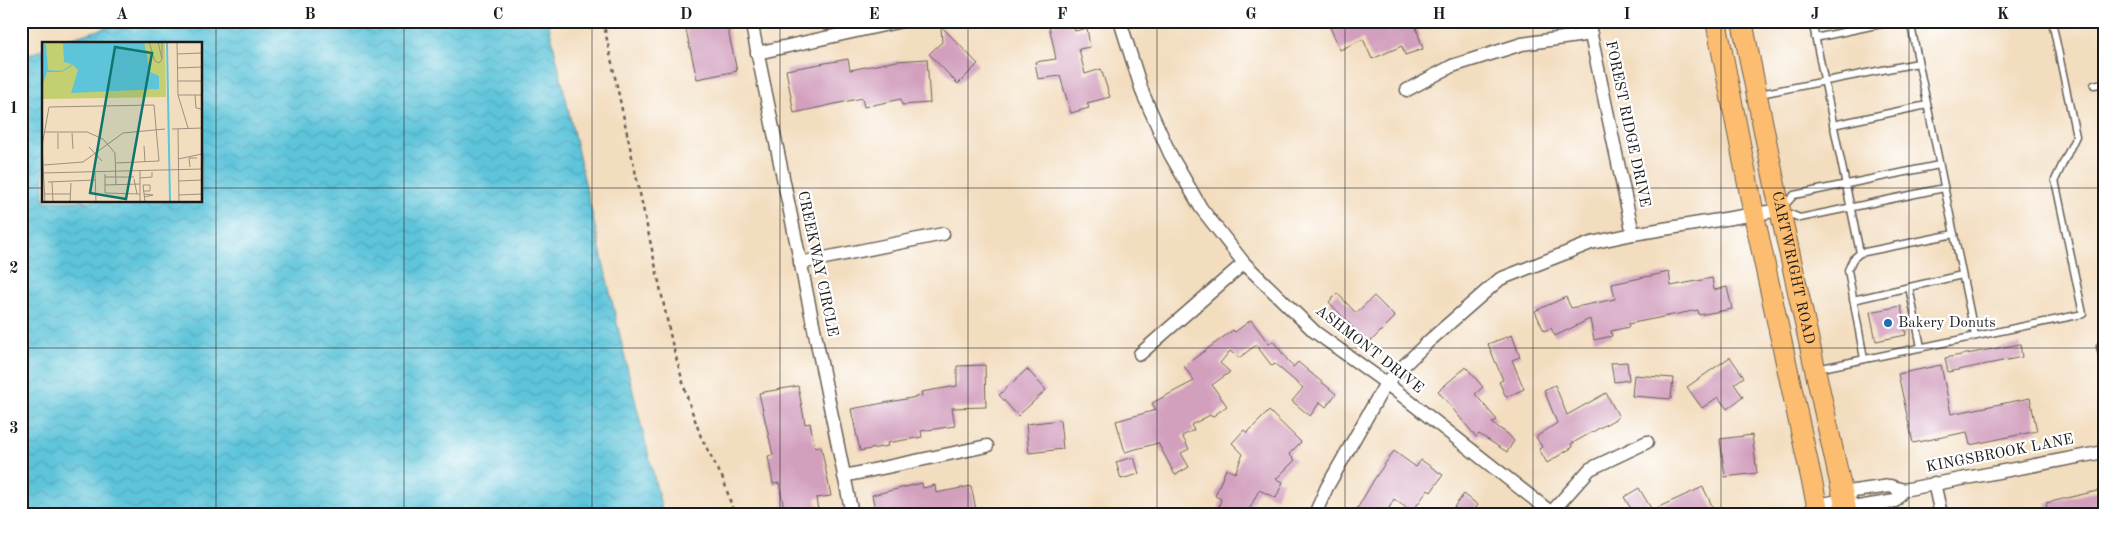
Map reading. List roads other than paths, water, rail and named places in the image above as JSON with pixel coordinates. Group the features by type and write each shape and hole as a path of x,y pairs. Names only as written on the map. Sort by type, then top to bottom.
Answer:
{"main road":[{"name":"CARTWRIGHT ROAD","path":"1716,21 1754,216 1818,509"},
{"name":"CARTWRIGHT ROAD","path":"1742,21 1780,210 1845,507"}],"street":[{"name":"CREEKWAY CIRCLE","path":"751,21 852,514"},
{"path":"758,53 902,21"},
{"name":"ASHMONT DRIVE","path":"1120,21 1143,94 1170,154 1201,208 1244,264 1315,332 1386,383 1551,513"},
{"path":"1407,90 1452,66 1522,44 1589,28"},
{"name":"FOREST RIDGE DRIVE","path":"1589,28 1633,234"},
{"path":"1316,514 1327,487 1386,383 1500,279 1592,243 1633,234 1754,216 1780,210"},
{"path":"800,263 943,234"},
{"path":"1140,354 1244,264"},
{"path":"1551,513 1590,468 1647,442"},
{"path":"844,476 987,446"},
{"name":"KINGSBROOK LANE","path":"1818,509 1845,507 1854,491 1890,486 1903,490 2104,452"},
{"path":"1934,483 1940,514"}],"lane":[{"path":"1812,21 1860,253"},
{"path":"1815,38 1895,21"},
{"path":"1910,21 1975,336"},
{"path":"1816,369 2083,314 2055,180 2076,136 2052,21"},
{"path":"1757,95 1918,63"},
{"path":"2094,85 2104,83"},
{"path":"1834,125 1927,105"},
{"path":"1939,165 1794,195 1780,210 1800,218 1944,188"},
{"path":"1864,359 1848,270 1853,259 1860,253 1954,234"},
{"path":"1853,300 1962,275"},
{"path":"1908,287 1921,347"},
{"path":"2100,346 2104,364"}],"water":[{"path":"127,21 548,21 628,371 663,514 21,514 21,59 42,49 42,202 202,202 202,42 59,42"}],"place":[{"name":"Bakery Donuts","path":"1888,323"}]}
